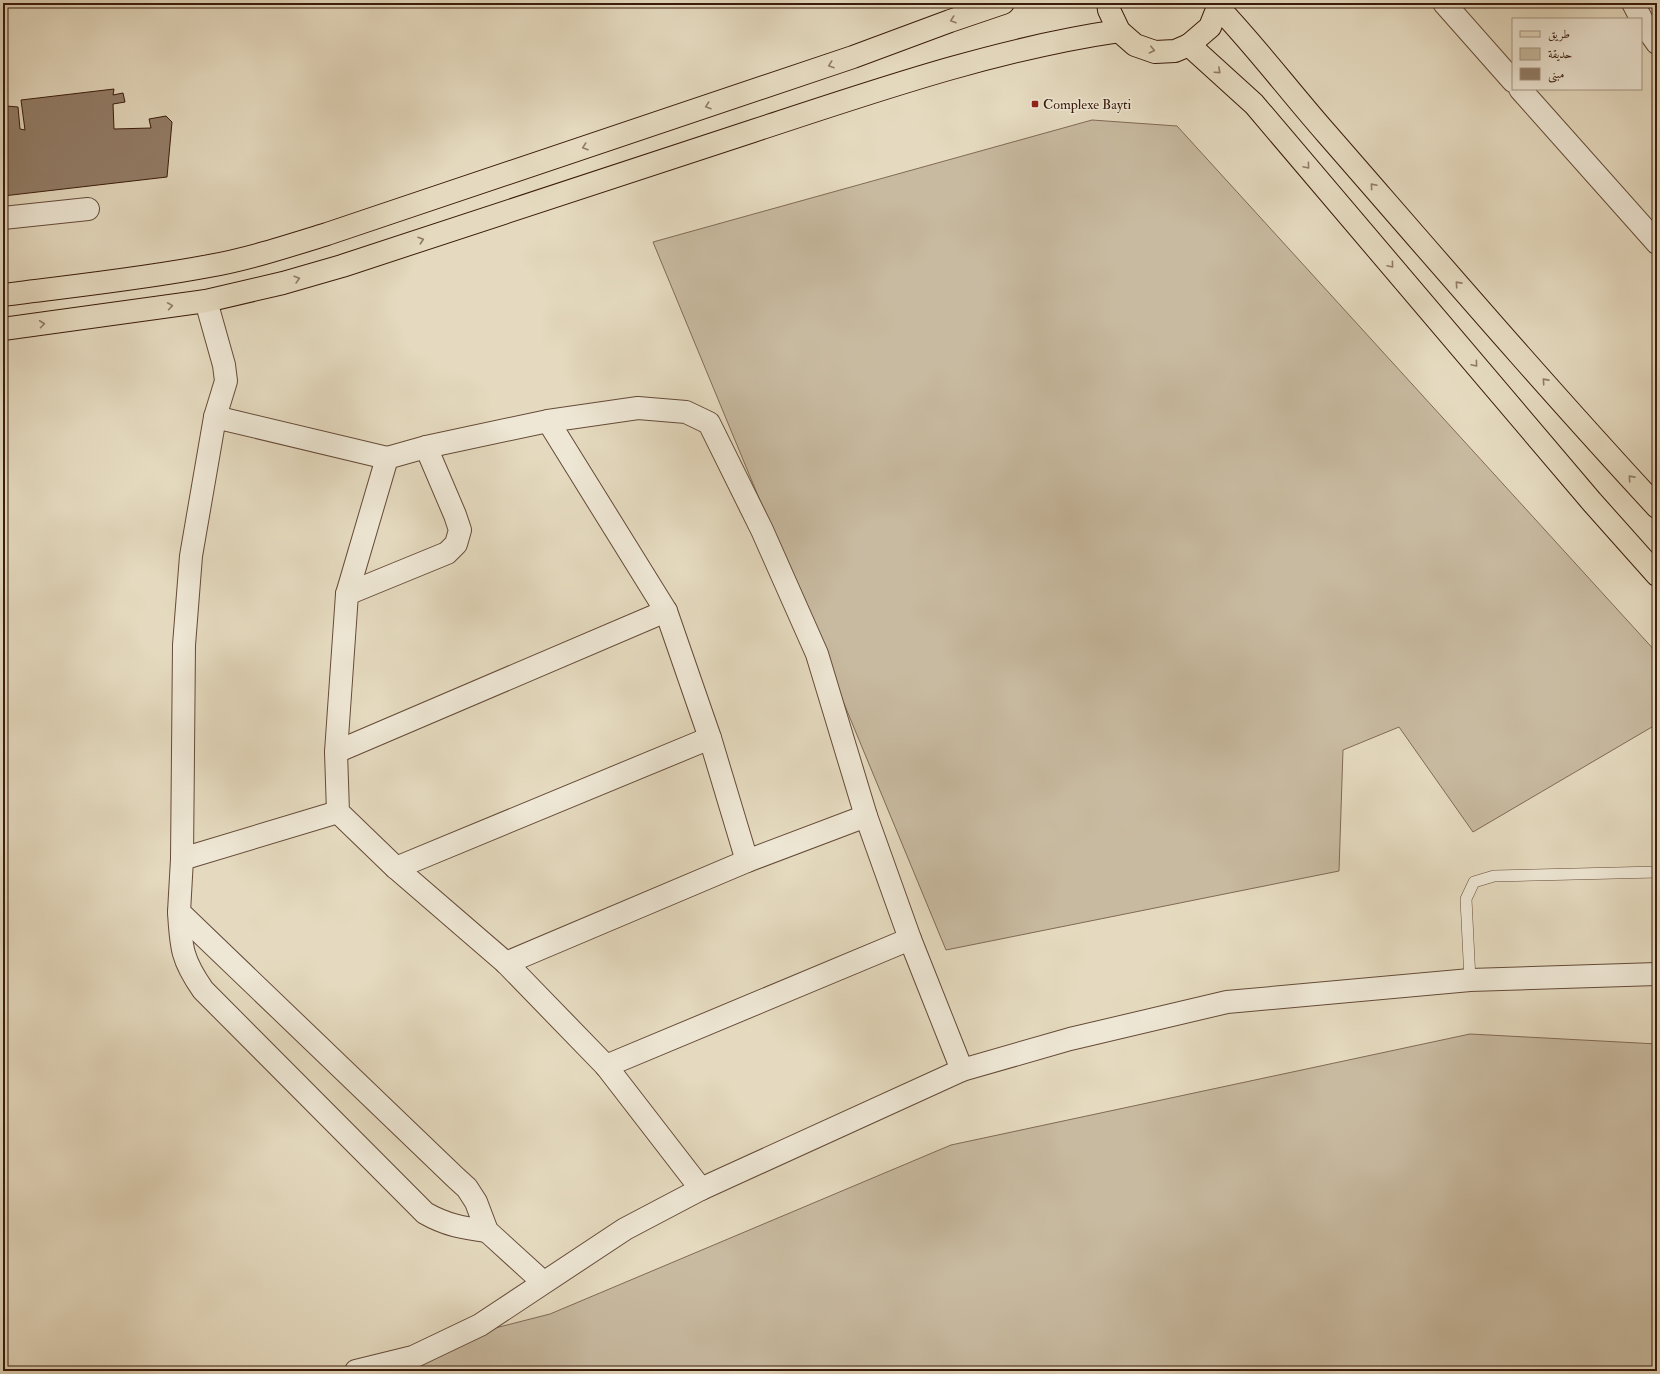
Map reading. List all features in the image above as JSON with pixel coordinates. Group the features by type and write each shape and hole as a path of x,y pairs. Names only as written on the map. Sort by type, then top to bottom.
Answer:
{"main road":[{"path":"3,294 96,284 210,266 270,251 349,227 846,60 950,21 1004,3"},
{"path":"1108,3 1109,10 1119,31 1135,45 1155,52 1175,51 1189,45 1210,27 1218,5 1416,236 1657,507"},
{"path":"3,329 206,301 283,283 342,266 837,103 974,61 1072,38 1119,31"},
{"path":"1189,45 1254,104 1592,502 1657,575"}],"street":[{"path":"1444,3 1512,80"},
{"path":"1633,3 1641,18"},
{"path":"1642,20 1657,43"},
{"path":"1521,90 1657,243"},
{"path":"3,218 88,209"},
{"path":"206,301 224,365 226,381 215,416 191,556 184,645 182,859 179,912 180,940 184,958 190,971 203,990 425,1213 440,1221 459,1227 487,1231"},
{"path":"215,416 387,458 426,447 548,421 638,408 686,412 709,423 762,530 817,654 866,816 910,939 962,1070"},
{"path":"548,421 666,611 710,738 747,861"},
{"path":"347,594 447,554 456,544 460,530 426,447"},
{"path":"387,458 347,594 336,752 338,812 396,868 506,963 606,1066 701,1189"},
{"path":"336,752 666,611"},
{"path":"396,868 710,738"},
{"path":"182,859 338,812"},
{"path":"506,963 747,861 866,816"},
{"path":"179,912 468,1188 476,1202 487,1231 543,1282"},
{"path":"606,1066 910,939"},
{"path":"356,1371 414,1356 480,1325 543,1282 626,1229 701,1189 962,1070 1070,1039 1227,1002 1470,980 1657,974"}],"lane":[{"path":"1470,980 1466,899 1474,882 1494,876 1657,872"}],"green space":[{"path":"1092,120 1177,126 1657,653 1657,724 1473,832 1399,727 1343,750 1339,871 946,950 653,242"},
{"path":"1470,1034 1657,1044 1657,1371 327,1371 550,1314 951,1145"}],"building":[{"path":"114,89 113,95 123,93 125,102 113,104 114,129 151,128 149,119 166,116 172,122 167,177 3,196 3,102 5,102 6,106 18,107 20,129 25,130 21,100"}],"place":[{"name":"Complexe Bayti","path":"1035,104"}]}
